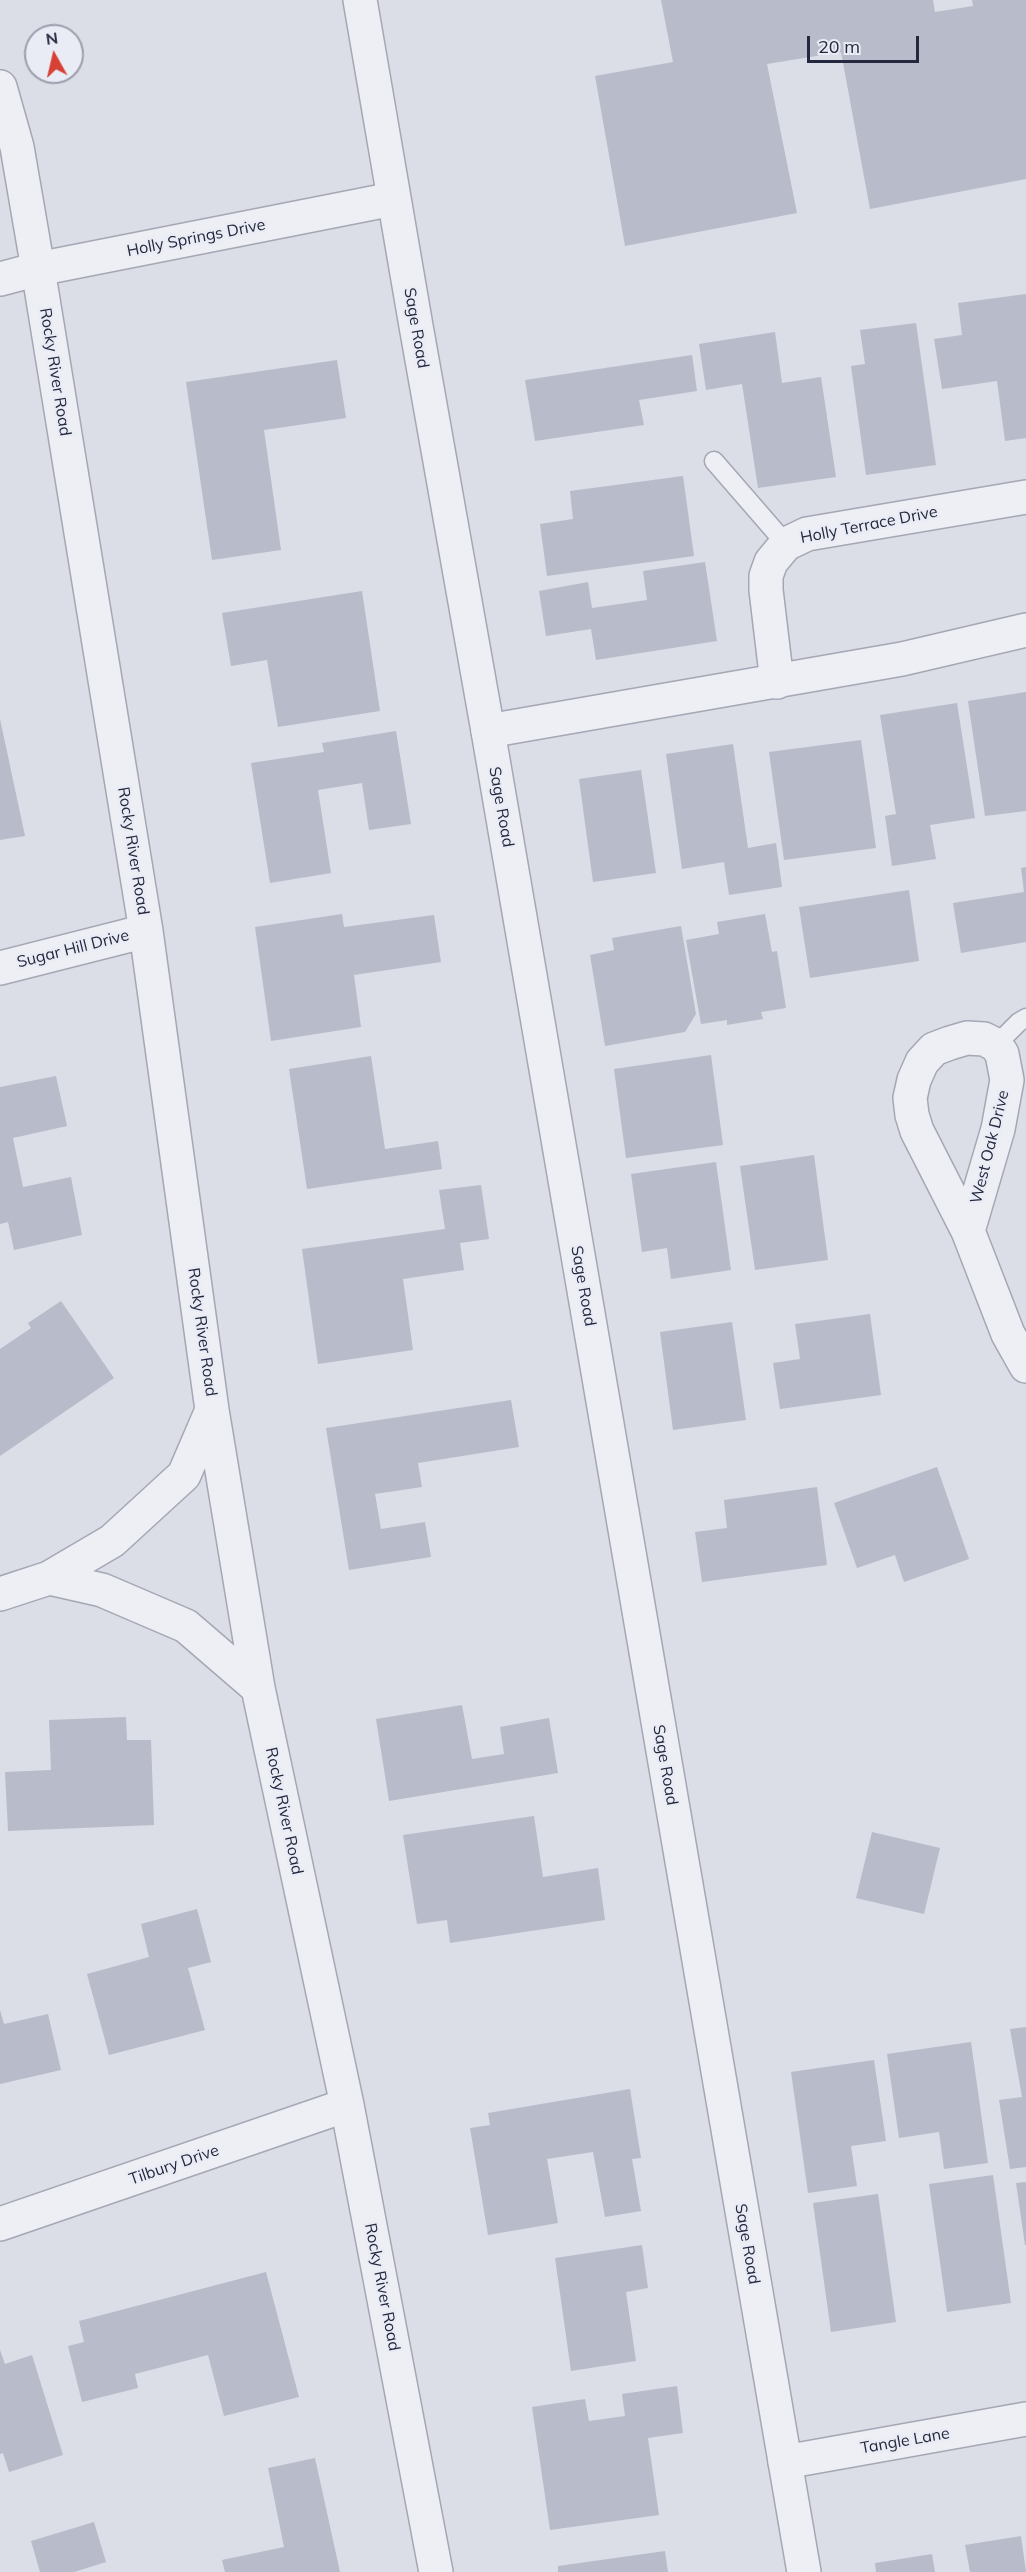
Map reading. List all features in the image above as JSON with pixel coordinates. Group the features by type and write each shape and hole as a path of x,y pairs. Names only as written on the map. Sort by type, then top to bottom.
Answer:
{"street":[{"name":"Sage Road","path":"360,0 393,199 488,730 804,2572"},
{"name":"Rocky River Road","path":"0,87 17,147 146,931 212,1410 258,1688 347,2105 436,2572"},
{"name":"Holly Springs Drive","path":"0,279 38,269 393,199"},
{"name":"Holly Terrace Drive","path":"777,682 766,576 771,562 786,544 807,534 1026,497"},
{"path":"488,730 902,659 1026,630"},
{"name":"Sugar Hill Drive","path":"0,968 146,931"},
{"name":"West Oak Drive","path":"968,1231 998,1129 1005,1090 1006,1065 996,1044 984,1039 967,1038 934,1049 922,1062 914,1080 910,1098 917,1131 968,1231 1000,1317 1026,1366"},
{"path":"0,1594 49,1578 112,1541 184,1476 212,1410"},
{"path":"49,1578 102,1590 186,1626 258,1688"},
{"name":"Tilbury Drive","path":"0,2224 347,2105"},
{"name":"Tangle Lane","path":"785,2462 1026,2419"}],"lane":[{"path":"714,461 786,544"},
{"path":"996,1044 1026,1018"}],"building":[{"path":"661,0 933,0 935,12 973,6 972,0 1026,0 1026,179 870,209 841,52 767,64 797,213 625,246 595,76 673,62"},
{"path":"1026,294 1026,438 1005,441 997,381 942,389 934,339 962,335 958,303"},
{"path":"916,323 936,465 866,475 851,366 865,364 860,330"},
{"path":"775,332 782,383 821,377 836,477 758,488 742,384 706,390 699,344"},
{"path":"692,355 697,391 639,400 644,425 535,441 525,380"},
{"path":"337,360 346,418 264,430 281,550 212,560 186,382"},
{"path":"683,476 694,556 547,576 540,524 573,519 570,491"},
{"path":"705,562 717,641 596,660 591,629 546,636 539,591 588,582 592,608 647,600 643,571"},
{"path":"362,591 380,711 278,727 267,660 231,666 222,613"},
{"path":"1026,692 1026,811 985,816 968,701"},
{"path":"957,703 975,818 930,825 936,859 892,866 885,816 896,814 880,715"},
{"path":"0,719 25,836 0,840"},
{"path":"396,731 411,824 369,830 362,783 318,790 331,873 270,883 251,763 324,752 322,743"},
{"path":"861,740 876,848 784,860 769,752"},
{"path":"733,744 748,848 776,843 782,887 729,895 724,862 682,869 666,754"},
{"path":"641,770 656,873 593,882 579,779"},
{"path":"1026,867 1026,942 961,953 953,903 1024,892 1021,868"},
{"path":"909,890 919,961 810,978 799,907"},
{"path":"342,914 344,927 434,915 441,962 354,975 361,1027 271,1041 255,927"},
{"path":"765,914 772,952 777,951 786,1008 761,1012 763,1019 727,1025 727,1020 701,1024 686,940 719,934 717,922"},
{"path":"681,926 696,1014 685,1032 605,1046 590,955 614,950 612,938"},
{"path":"711,1055 723,1145 626,1158 614,1069"},
{"path":"371,1056 385,1149 438,1141 442,1169 307,1189 289,1069"},
{"path":"56,1076 67,1126 13,1138 23,1187 71,1177 82,1235 14,1250 8,1222 0,1224 0,1087"},
{"path":"814,1155 828,1260 755,1270 740,1166"},
{"path":"716,1162 731,1270 671,1279 667,1248 642,1252 631,1174"},
{"path":"481,1185 489,1239 460,1243 464,1270 403,1279 413,1350 318,1364 302,1249 445,1229 439,1190"},
{"path":"61,1301 114,1378 0,1456 0,1349 31,1328 28,1323"},
{"path":"870,1314 881,1395 780,1409 773,1363 800,1359 795,1324"},
{"path":"732,1322 746,1420 673,1430 660,1332"},
{"path":"511,1400 519,1447 418,1463 422,1487 375,1494 381,1529 425,1522 431,1557 349,1570 326,1428"},
{"path":"937,1467 969,1559 904,1582 895,1555 857,1568 834,1503"},
{"path":"817,1487 827,1565 702,1582 695,1532 727,1528 724,1500"},
{"path":"462,1705 472,1759 504,1754 500,1727 549,1718 558,1773 389,1801 376,1719"},
{"path":"126,1717 127,1740 151,1740 154,1825 8,1831 5,1772 51,1770 49,1720"},
{"path":"534,1816 543,1877 598,1868 605,1920 450,1943 447,1920 417,1924 403,1835"},
{"path":"872,1832 940,1848 924,1914 856,1898"},
{"path":"197,1909 211,1962 188,1968 205,2030 109,2055 87,1974 149,1957 141,1924"},
{"path":"0,2010 4,2024 48,2014 61,2070 0,2084"},
{"path":"1026,2027 1026,2167 1010,2169 999,2100 1022,2097 1010,2029"},
{"path":"971,2042 988,2163 944,2169 939,2132 899,2138 887,2054"},
{"path":"874,2060 886,2141 851,2146 857,2186 808,2193 791,2072"},
{"path":"630,2089 641,2158 632,2159 641,2211 605,2217 593,2152 547,2159 558,2223 488,2235 470,2128 490,2125 488,2113"},
{"path":"993,2175 1011,2303 947,2312 929,2184"},
{"path":"1026,2182 1026,2245 1025,2245 1016,2183"},
{"path":"878,2194 896,2322 831,2332 813,2203"},
{"path":"642,2245 648,2288 626,2292 636,2361 571,2371 555,2258"},
{"path":"266,2272 299,2397 224,2416 208,2355 135,2374 138,2388 82,2402 68,2346 84,2342 79,2321"},
{"path":"0,2350 5,2364 32,2355 63,2455 9,2472 3,2453 0,2454"},
{"path":"677,2386 683,2433 648,2438 659,2515 550,2530 532,2407 585,2399 589,2421 625,2416 622,2394"},
{"path":"315,2458 340,2572 225,2572 222,2560 284,2547 268,2468"},
{"path":"94,2522 106,2562 74,2572 40,2572 31,2541"},
{"path":"1021,2536 1026,2572 970,2572 965,2545"},
{"path":"665,2551 668,2572 558,2572 558,2566"},
{"path":"932,2554 935,2572 876,2572 875,2563"}]}
